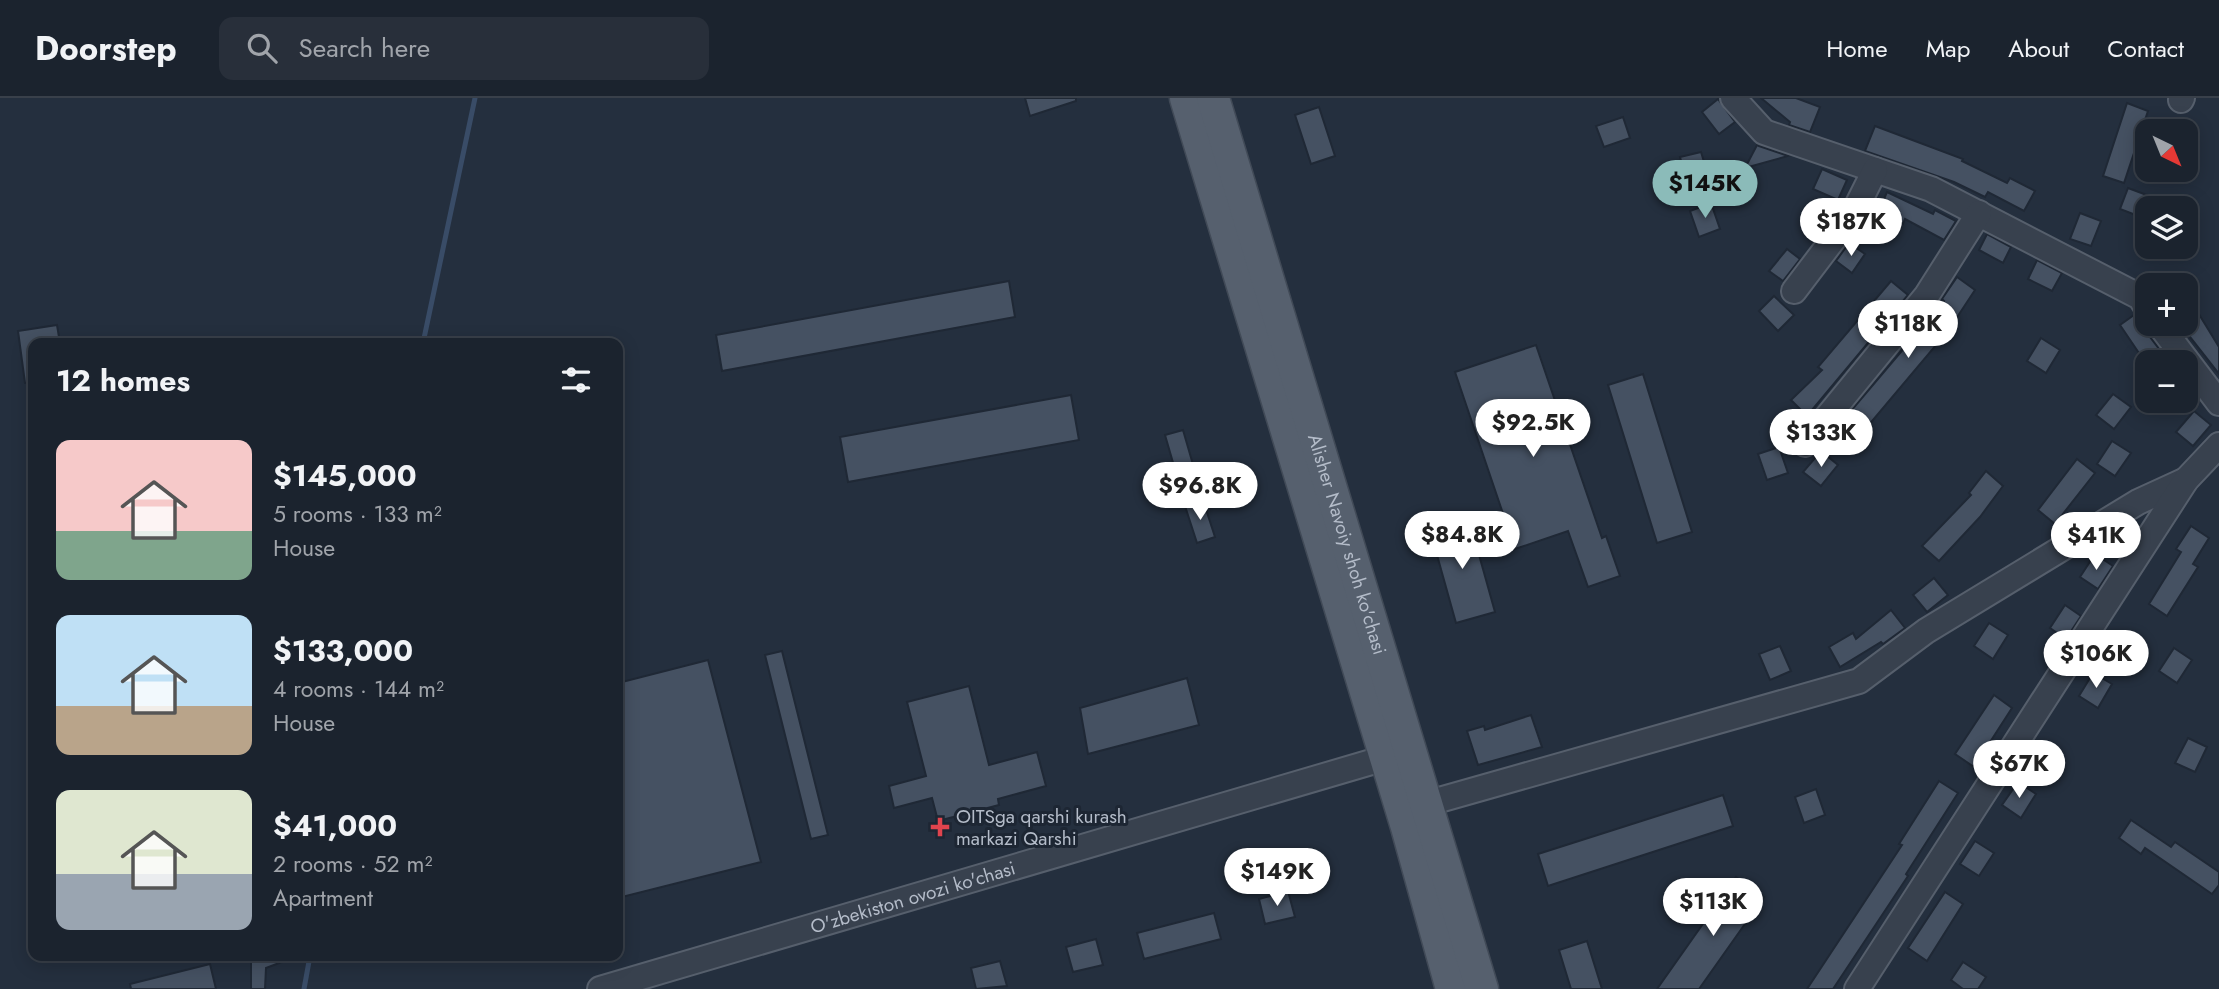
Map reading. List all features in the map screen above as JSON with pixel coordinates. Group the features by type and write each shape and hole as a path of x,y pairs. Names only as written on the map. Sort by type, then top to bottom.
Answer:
{"main road":[{"name":"Alisher Navoiy shoh ko'chasi","path":"1186,98 1398,754"},
{"name":"Alisher Navoiy shoh ko'chasi","path":"1213,98 1414,807 1482,989"},
{"name":"Alisher Navoiy shoh ko'chasi","path":"1414,807 1452,989"}],"street":[{"path":"1733,98 1764,132 1931,189 2135,294"},
{"path":"1794,291 1854,212 1875,170"},
{"path":"1805,444 1927,295 1979,213"},
{"path":"2169,336 2219,403"},
{"path":"1857,989 2186,480 2219,445"},
{"path":"1414,807 1859,681 1926,631 2138,502 2186,480"},
{"name":"O'zbekiston ovozi ko'chasi","path":"600,989 1398,754"}],"building":[{"path":"1025,98 1076,98 1076,101 1030,116"},
{"path":"1761,98 1796,98 1820,107 1810,132 1789,125 1790,122"},
{"path":"1718,99 1735,122 1719,134 1702,112"},
{"path":"2127,103 2148,111 2145,119 2135,119 2135,150 2124,183 2103,176"},
{"path":"1319,107 1335,156 1311,164 1295,115"},
{"path":"1623,117 1630,138 1604,147 1596,126"},
{"path":"1875,126 1963,159 1962,161 2007,183 2010,178 2035,191 2024,211 1988,192 1985,197 1954,182 1865,151"},
{"path":"1757,145 1759,146 1788,156 1745,168"},
{"path":"1701,152 1709,178 1687,184 1680,157"},
{"path":"1822,169 1847,180 1838,200 1813,189"},
{"path":"2128,188 2149,196 2135,196 2135,215 2120,209"},
{"path":"1887,192 1933,214 1935,210 1956,221 1944,240 1905,219 1903,224 1878,213"},
{"path":"1711,203 1720,229 1699,237 1690,211"},
{"path":"2080,213 2101,221 2091,246 2070,239"},
{"path":"1987,234 2011,247 2003,263 1979,250"},
{"path":"1849,243 1865,254 1852,273 1836,261"},
{"path":"1787,249 1800,259 1783,281 1769,271"},
{"path":"2037,260 2062,273 2052,291 2028,279"},
{"path":"1957,277 1975,290 1948,331 1857,439 1839,425 1944,301 1942,299"},
{"path":"1009,281 1015,317 722,371 716,335"},
{"path":"1891,281 1908,295 1807,416 1791,400 1822,370 1818,367"},
{"path":"1774,296 1794,315 1778,331 1759,311"},
{"path":"2198,313 2219,347 2219,374 2189,336 2198,336"},
{"path":"2134,315 2135,336 2149,336 2160,350 2137,350 2120,325"},
{"path":"57,325 59,338 28,338 28,383 25,383 18,331"},
{"path":"2041,338 2060,350 2046,373 2027,361"},
{"path":"1536,345 1602,538 1606,536 1620,576 1588,587 1568,531 1515,549 1455,372"},
{"path":"1643,374 1692,532 1657,543 1608,385"},
{"path":"2113,394 2131,407 2114,429 2096,415"},
{"path":"1071,395 1079,440 848,482 840,437"},
{"path":"2192,413 2196,413 2211,425 2193,446 2176,432"},
{"path":"1183,430 1194,468 1176,473 1165,435"},
{"path":"2112,441 2131,453 2115,476 2097,464"},
{"path":"1779,447 1788,473 1767,480 1758,454"},
{"path":"1821,451 1838,465 1821,486 1803,472"},
{"path":"2077,459 2095,473 2055,524 2038,510"},
{"path":"1986,471 2003,486 1980,517 1939,561 1922,546 1971,495 1969,493"},
{"path":"1203,500 1215,537 1197,543 1185,506"},
{"path":"1469,519 1495,612 1456,623 1430,530"},
{"path":"2191,526 2209,538 2193,564 2198,567 2167,616 2149,604 2181,552 2176,549"},
{"path":"2095,554 2113,566 2098,589 2080,577"},
{"path":"1934,578 1948,595 1927,612 1913,595"},
{"path":"2065,605 2081,616 2066,639 2050,628"},
{"path":"1891,610 1905,628 1883,644 1881,642 1840,667 1829,647 1853,633 1856,639"},
{"path":"1989,623 2008,635 1993,659 1974,646"},
{"path":"1780,646 1791,671 1770,680 1759,654"},
{"path":"2174,648 2192,660 2177,683 2159,671"},
{"path":"782,651 828,835 811,839 765,655"},
{"path":"708,660 761,862 623,897 623,682"},
{"path":"2093,673 2112,684 2098,708 2079,696"},
{"path":"1187,678 1199,725 1088,754 1080,708"},
{"path":"969,686 989,765 1037,752 1046,786 998,799 999,805 938,821 932,798 894,808 889,786 926,776 907,702"},
{"path":"1994,695 2012,708 1974,767 1955,754"},
{"path":"1531,715 1542,747 1478,765 1467,731 1484,726 1485,730"},
{"path":"2188,738 2207,747 2195,772 2175,763"},
{"path":"1939,781 1958,793 1906,874 1908,876 1833,989 1807,989 1902,845 1899,844"},
{"path":"2018,782 2036,794 2021,818 2002,805"},
{"path":"1816,789 1825,815 1804,823 1795,797"},
{"path":"1723,795 1733,826 1548,886 1538,854"},
{"path":"2131,820 2171,847 2175,842 2219,872 2219,885 2212,894 2145,848 2141,854 2119,838"},
{"path":"1975,841 1994,853 1979,876 1960,864"},
{"path":"1736,877 1764,897 1699,989 1657,989"},
{"path":"1288,891 1295,917 1265,924 1259,899"},
{"path":"1945,892 1963,904 1927,961 1908,948"},
{"path":"1214,913 1221,939 1144,959 1137,933"},
{"path":"1096,939 1103,965 1073,972 1066,947"},
{"path":"1587,941 1602,989 1571,989 1559,950"},
{"path":"251,961 284,961 266,968 265,989 251,989"},
{"path":"1000,961 1007,986 976,989 971,968"},
{"path":"1963,962 1986,977 1978,989 1963,989 1951,980"},
{"path":"210,964 216,989 131,989 130,984"}],"waterway":[{"path":"424,338 475,98"},
{"path":"304,989 309,961"}],"place":[{"name":"OITSga qarshi kurash markazi Qarshi","path":"940,827"}]}
